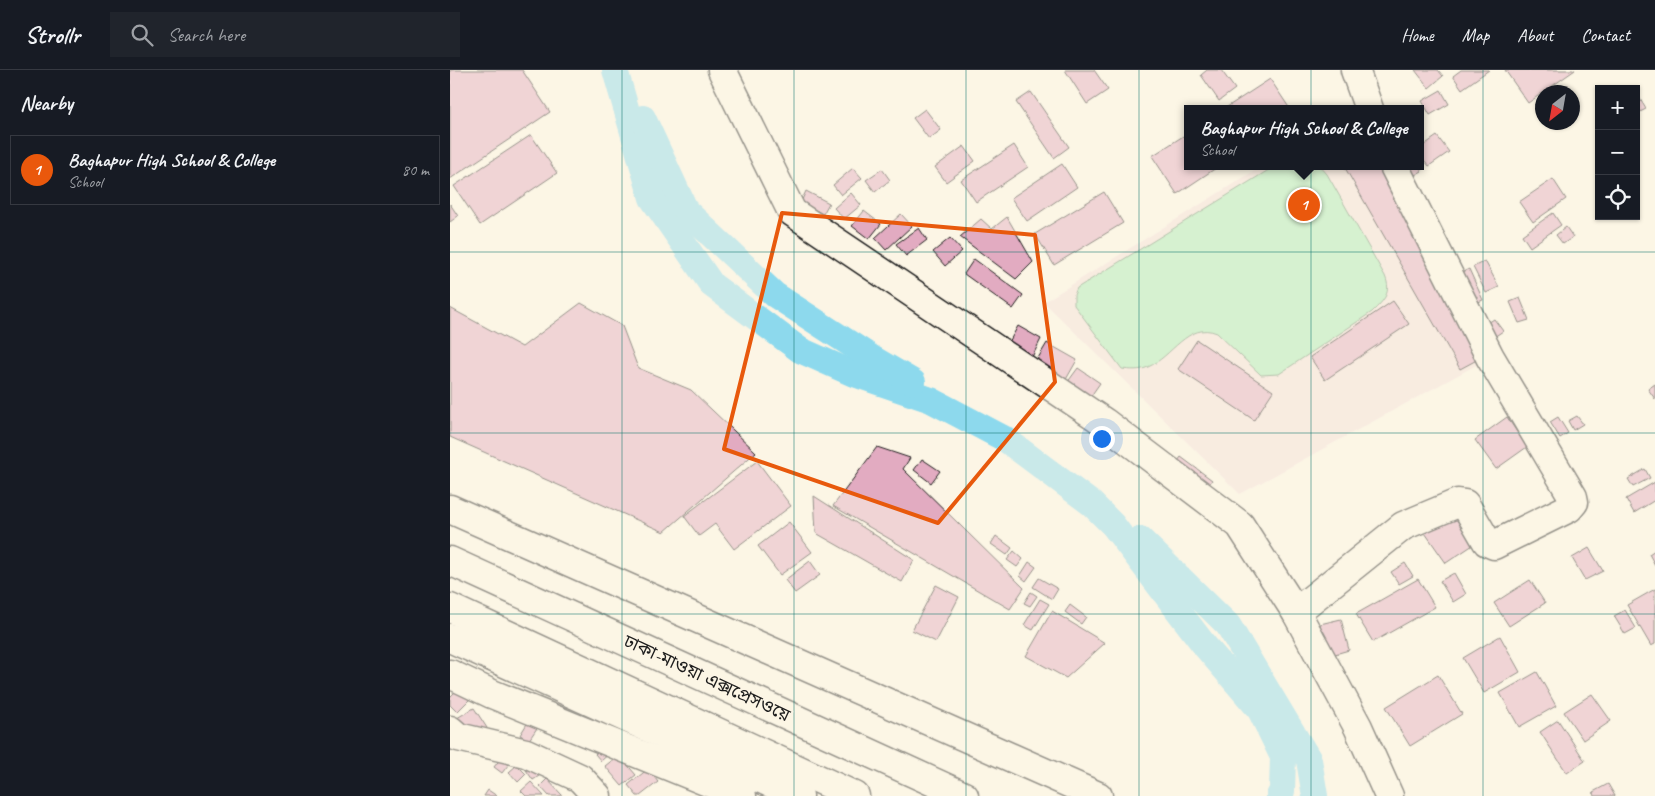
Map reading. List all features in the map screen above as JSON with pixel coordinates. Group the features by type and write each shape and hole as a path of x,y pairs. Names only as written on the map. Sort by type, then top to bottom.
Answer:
{"main road":[{"path":"722,70 792,212 1104,422 1240,525 1296,612 1358,727 1389,796"},
{"path":"1355,70 1368,105"},
{"path":"1296,612 1403,526 1458,503 1464,504 1487,542 1494,545 1569,508 1574,502 1573,497 1490,357 1396,170"},
{"path":"450,509 1098,796"},
{"name":"ঢাকা-মাওয়া এক্সপ্রেসওয়ে","path":"450,561 964,796"},
{"path":"450,608 855,796"},
{"path":"450,638 799,796"},
{"path":"450,674 492,694 742,796"},
{"path":"450,730 458,737 526,753 580,778 597,796"}],"highlighted area":[{"path":"782,213 1035,235 1055,382 938,523 724,449"}],"shaded area":[{"path":"1256,170 1390,170 1489,358 1240,494 1044,302"}],"green space":[{"path":"1269,170 1324,170 1385,276 1388,287 1386,296 1372,312 1279,374 1261,375 1217,333 1207,331 1197,332 1189,336 1148,367 1138,370 1122,369 1074,305 1074,295 1077,288"}],"building":[{"path":"450,70 522,70 550,112 450,179"},
{"path":"1065,70 1094,70 1108,90 1087,104"},
{"path":"1207,70 1221,70 1235,89 1219,101 1201,75"},
{"path":"1415,70 1438,70 1443,76 1429,88"},
{"path":"1461,70 1489,70 1462,89 1453,76"},
{"path":"1505,70 1575,70 1554,85 1535,85 1535,98 1528,103"},
{"path":"1270,79 1287,105 1230,105"},
{"path":"1441,90 1449,104 1430,115 1422,101"},
{"path":"1031,92 1069,147 1054,158 1016,102"},
{"path":"1640,99 1646,109 1640,112"},
{"path":"925,109 941,130 929,139 913,118"},
{"path":"531,135 557,173 480,225 454,186"},
{"path":"1184,136 1184,170 1213,170 1177,194 1152,156"},
{"path":"1437,136 1449,152 1429,166 1424,160 1424,145"},
{"path":"1014,145 1028,167 976,202 961,180"},
{"path":"964,146 975,161 946,182 935,167"},
{"path":"1062,164 1077,187 1027,221 1011,198"},
{"path":"853,168 862,178 841,195 833,185"},
{"path":"882,169 890,180 875,192 866,180"},
{"path":"1346,170 1380,170 1486,355 1460,369"},
{"path":"1400,170 1421,170 1422,171 1406,180"},
{"path":"1553,179 1566,199 1533,222 1519,202"},
{"path":"806,191 829,203 823,214 801,202"},
{"path":"1104,192 1123,223 1054,265 1035,234"},
{"path":"851,193 861,205 844,219 834,208"},
{"path":"450,204 458,216 450,222"},
{"path":"864,211 881,224 869,239 852,226"},
{"path":"1553,213 1561,225 1530,247 1522,235"},
{"path":"901,214 912,226 886,250 875,238"},
{"path":"1007,217 1033,262 1016,279 960,237 981,219 992,229"},
{"path":"1566,227 1573,237 1563,244 1556,235"},
{"path":"919,228 927,240 906,256 896,244"},
{"path":"950,238 962,251 945,266 933,252"},
{"path":"974,259 1023,295 1013,309 964,274"},
{"path":"1485,261 1499,287 1486,293 1473,267"},
{"path":"1469,269 1483,300 1469,306 1455,276"},
{"path":"1520,298 1529,320 1519,323 1510,302"},
{"path":"1393,301 1409,324 1325,380 1310,357"},
{"path":"581,303 622,326 638,368 691,390 756,452 664,532 450,437 450,308 522,347"},
{"path":"1494,319 1503,331 1491,339 1482,327"},
{"path":"1018,326 1041,339 1032,357 1008,344"},
{"path":"1197,340 1273,391 1254,420 1178,369"},
{"path":"1047,343 1077,360 1064,383 1034,365"},
{"path":"1078,368 1100,383 1086,403 1064,387"},
{"path":"1655,384 1655,399 1648,389"},
{"path":"1577,416 1583,424 1573,430 1568,421"},
{"path":"1507,417 1527,447 1496,469 1475,440"},
{"path":"1558,417 1568,433 1560,438 1550,422"},
{"path":"877,447 910,458 903,469 1024,588 1010,609 833,506"},
{"path":"1181,457 1212,480 1203,493 1171,470"},
{"path":"922,459 940,471 931,483 914,470"},
{"path":"757,461 791,506 734,549 715,524 699,536 684,516"},
{"path":"1645,469 1650,478 1633,487 1628,479"},
{"path":"1655,482 1655,500 1634,513 1626,499"},
{"path":"814,496 914,560 902,582 816,533"},
{"path":"1451,511 1473,545 1446,563 1423,530"},
{"path":"789,522 812,552 780,575 758,546"},
{"path":"996,536 1012,548 1007,555 991,544"},
{"path":"1589,548 1603,571 1585,580 1572,558"},
{"path":"1655,550 1655,565 1649,554"},
{"path":"1014,551 1023,559 1017,567 1007,560"},
{"path":"810,561 820,575 795,593 785,580"},
{"path":"1029,562 1036,567 1026,581 1020,576"},
{"path":"1405,563 1413,576 1399,584 1391,572"},
{"path":"1454,573 1466,594 1453,602 1440,581"},
{"path":"1039,578 1058,589 1052,599 1033,587"},
{"path":"1418,579 1435,607 1373,642 1356,614"},
{"path":"1530,580 1545,603 1509,626 1494,603"},
{"path":"936,585 959,597 936,642 912,630"},
{"path":"1655,589 1655,644 1651,646 1627,605"},
{"path":"1031,592 1037,596 1030,606 1024,603"},
{"path":"1040,599 1049,604 1033,630 1024,625"},
{"path":"1070,605 1086,617 1081,624 1065,612"},
{"path":"1625,610 1636,628 1625,634 1614,616"},
{"path":"1052,611 1105,643 1066,678 1026,656"},
{"path":"1341,619 1349,650 1328,656 1320,624"},
{"path":"1500,636 1520,672 1484,693 1463,658"},
{"path":"1537,672 1556,706 1519,727 1500,693"},
{"path":"1438,675 1462,714 1410,746 1386,707"},
{"path":"461,686 472,697 457,712 450,705 450,697"},
{"path":"1592,694 1611,721 1583,740 1564,712"},
{"path":"474,708 487,728 469,739 457,718"},
{"path":"1558,720 1585,761 1567,773 1540,732"},
{"path":"528,722 537,728 529,740 520,735"},
{"path":"604,745 611,752 601,761 595,754"},
{"path":"504,754 512,760 502,773 494,767"},
{"path":"619,755 636,775 622,786 605,766"},
{"path":"519,760 542,774 533,780"},
{"path":"517,765 526,774 518,782 509,772"},
{"path":"648,769 658,782 640,796 637,796 628,785"},
{"path":"547,779 562,795 549,796 540,786"},
{"path":"531,782 544,796 526,796 521,791"},
{"path":"1608,784 1615,796 1595,796 1593,792"},
{"path":"488,790 497,796 484,796"}],"waterway":[{"path":"615,70 652,198 712,285 800,350 854,374 931,400 1005,439 1092,504 1113,525 1205,646 1260,710 1283,757 1282,791 1279,796"},
{"path":"643,118 686,211 775,295 872,358 913,382"},
{"path":"1140,539 1228,625 1309,760 1315,796"}],"place":[{"name":"Baghapur High School & College","path":"1304,205"}]}
